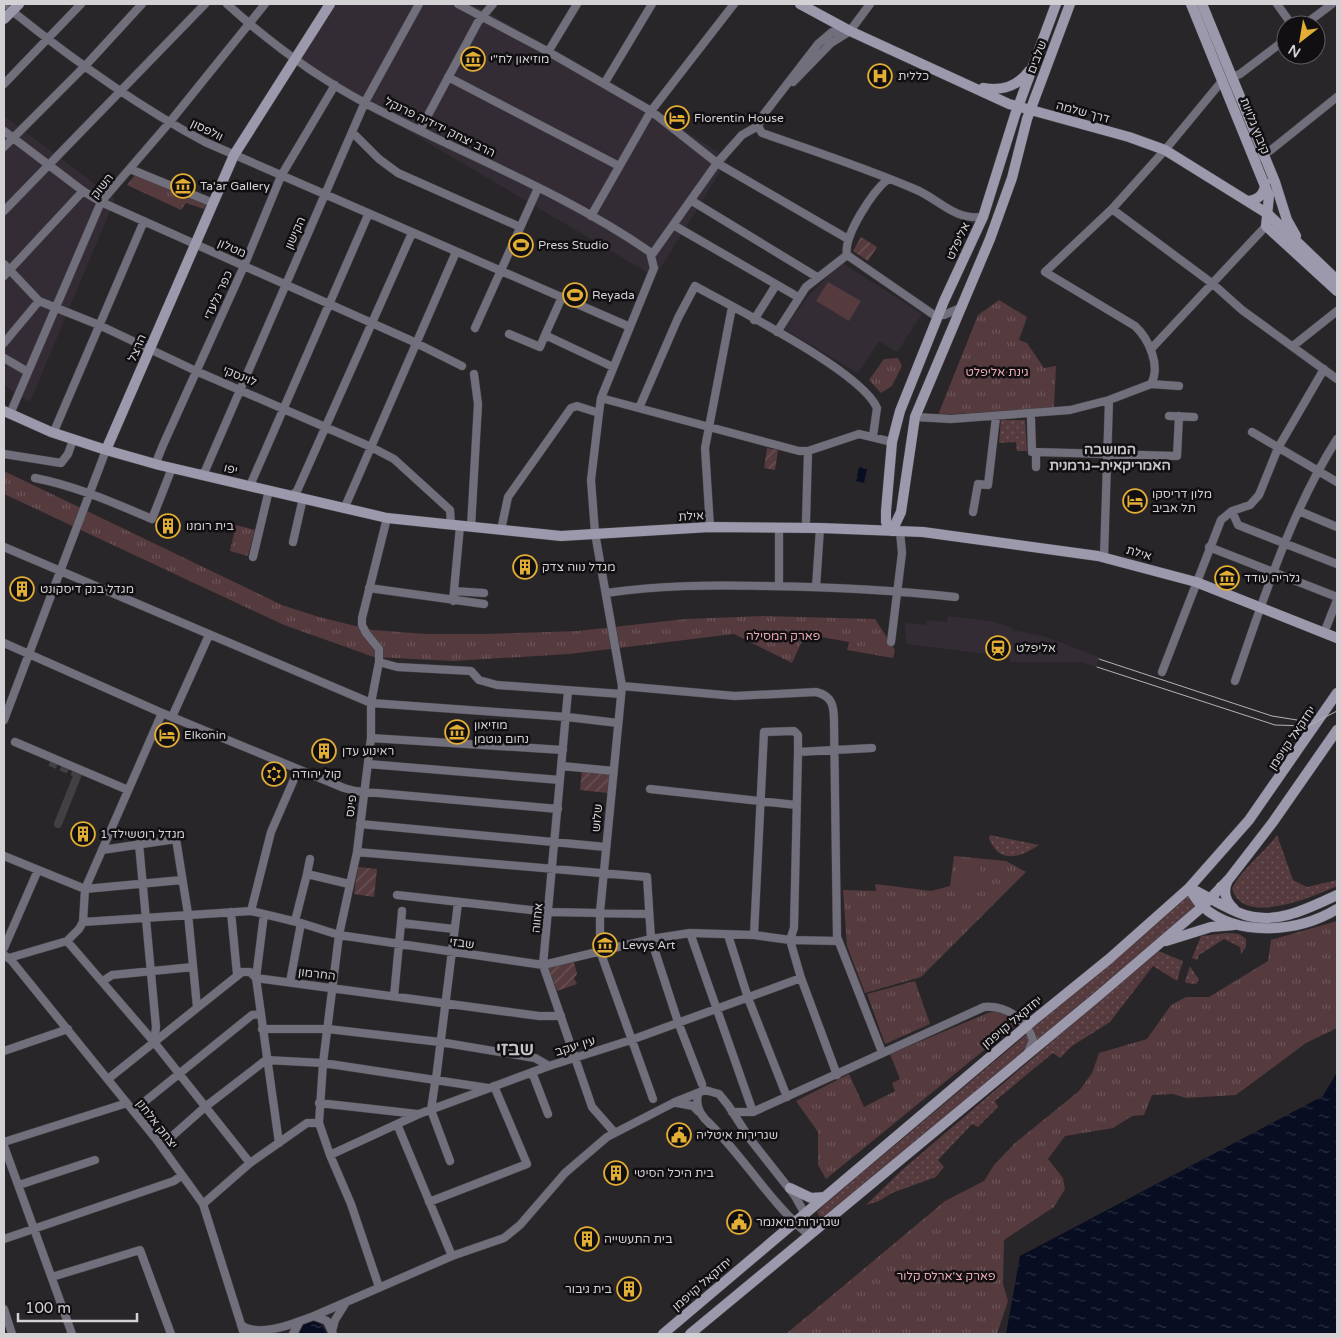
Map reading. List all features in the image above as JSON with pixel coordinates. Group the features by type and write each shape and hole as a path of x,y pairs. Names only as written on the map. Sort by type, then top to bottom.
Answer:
{"main road":[{"name":"הרצל","path":"106,450 234,155 330,4"},
{"name":"דרך שלמה","path":"800,4 1016,111 1129,138 1165,150 1271,217 1337,280"},
{"name":"שלבים","path":"1016,111 1056,4"},
{"name":"שלבים","path":"1028,115 1070,4"},
{"name":"קיבוץ גלויות","path":"1191,4 1226,77 1259,157 1279,196 1289,225 1310,255"},
{"name":"קיבוץ גלויות","path":"1202,4 1226,77"},
{"path":"4,19 10,6"},
{"path":"960,82 982,88 1002,89 1020,80 1032,66"},
{"name":"אליפלט","path":"1016,111 982,217 938,315 900,411 892,442 886,511 886,522 897,529 914,417 990,239 1012,178 1028,115"},
{"name":"קיבוץ גלויות","path":"1259,157 1270,202 1271,217"},
{"path":"1248,201 1256,199 1262,194 1265,184"},
{"name":"קיבוץ גלויות","path":"1266,226 1271,217 1278,211 1279,196"},
{"path":"1266,226 1337,291"},
{"name":"יפו","path":"7,413 73,440 200,475 387,518 461,526"},
{"name":"אילת","path":"461,526 561,536 710,527 897,529 923,532 1104,557 1196,582 1337,638"},
{"name":"יחזקאל קויפמן","path":"663,1334 1027,1025 1109,959 1189,888 1249,820 1337,693"},
{"path":"690,1334 1160,944 1202,906 1229,879 1273,822 1337,730"},
{"path":"1229,879 1225,887 1226,896 1228,904 1237,912"},
{"path":"1189,888 1237,912 1270,918 1309,908 1337,895"},
{"path":"1189,888 1202,906 1222,918 1244,926"},
{"path":"1160,944 1211,927 1282,928 1313,920 1337,909"},
{"path":"790,1188 811,1198 826,1196"}],"street":[{"path":"4,84 81,4"},
{"path":"4,147 86,65 142,4"},
{"path":"4,211 205,4"},
{"name":"הרב יצחק ידידיה פרנקל","path":"227,4 295,59 365,102 591,216 646,250 652,256"},
{"name":"השוק","path":"7,413 28,372 102,202 170,124 265,4"},
{"name":"הקישון","path":"200,475 205,471 365,102 418,4"},
{"path":"458,4 485,17 651,111 717,163 848,238"},
{"path":"420,130 478,22 485,17 492,4"},
{"path":"548,52 577,4"},
{"path":"604,84 652,4"},
{"path":"591,216 651,111 734,4"},
{"path":"652,256 675,226 717,163 746,131 758,126 764,114 785,90 839,36 850,30 870,4"},
{"path":"1277,4 1285,15"},
{"path":"1317,15 1332,4"},
{"name":"וולפסון","path":"10,6 47,40 170,124 368,215 630,327"},
{"path":"1151,384 1155,373 1151,349 1146,336 1136,326 1045,272 1112,209 1165,150 1226,77 1240,74 1276,47"},
{"path":"448,77 619,166"},
{"name":"כפר גלעדי","path":"160,465 157,460 163,445 244,266 281,176 335,84"},
{"path":"1259,157 1337,97"},
{"path":"758,126 762,133 919,191 960,216 982,217"},
{"name":"מטלון","path":"4,131 83,192 102,202 329,303 462,366"},
{"path":"352,132 379,159 398,173 520,227"},
{"path":"130,169 213,203"},
{"path":"888,179 879,187 848,238 847,255 912,302 934,315 960,308"},
{"path":"475,328 538,188"},
{"path":"7,273 83,192"},
{"path":"692,201 817,277"},
{"path":"1112,209 1213,284 1242,310 1337,379"},
{"path":"253,487 252,481 368,215"},
{"path":"50,432 55,429 144,221"},
{"path":"675,226 798,297"},
{"path":"1151,349 1266,226"},
{"path":"292,495 297,490 370,322 412,233"},
{"path":"344,509 456,252"},
{"path":"777,332 798,297 817,277 847,255"},
{"name":"שלוש","path":"652,256 654,268 601,398 591,480 595,533 616,646 622,690 600,912 600,951 653,1099"},
{"name":"לוינסקי","path":"4,264 7,273 39,301 99,325 196,371 326,426 394,459 450,510 461,526"},
{"path":"754,320 776,285"},
{"path":"639,408 678,318 695,286 777,332 851,377 863,388 877,408 873,436"},
{"path":"509,334 540,347 562,297"},
{"path":"4,342 39,301"},
{"path":"710,527 706,448 732,307"},
{"path":"1294,346 1337,311"},
{"path":"545,335 613,367"},
{"path":"4,358 28,372"},
{"path":"1162,672 1221,520 1232,511 1250,505 1259,495 1278,448 1324,369"},
{"path":"453,601 461,526 478,404 474,374"},
{"path":"914,417 951,420 1070,410 1109,400 1151,384 1179,386"},
{"path":"601,398 799,451 808,451 855,435 873,436 892,442"},
{"path":"1104,557 1109,400"},
{"path":"501,530 508,497 570,408 577,406 599,413"},
{"path":"1169,416 1194,417"},
{"path":"1031,419 1032,452 1177,456 1179,416"},
{"path":"974,512 978,484 988,485 996,417"},
{"path":"1252,432 1337,482"},
{"path":"1236,680 1285,542 1317,471 1337,439"},
{"path":"4,454 61,463 68,454 73,440"},
{"name":"הרצל","path":"4,720 106,450"},
{"path":"806,521 808,451"},
{"path":"1036,452 1036,467"},
{"path":"35,478 60,483 90,493 152,519 172,468"},
{"path":"253,557 269,490"},
{"path":"293,542 304,498"},
{"path":"1232,511 1238,525 1337,564"},
{"path":"1298,511 1337,527"},
{"name":"פינס","path":"379,1286 351,1204 330,1155 319,1123 319,1103 339,935 357,852 371,738 371,703 379,662 378,649 362,625 374,566 387,518"},
{"path":"779,528 779,586"},
{"path":"816,587 820,528"},
{"name":"אליפלט","path":"891,642 902,546 897,529"},
{"path":"4,547 371,703 567,717 618,723"},
{"path":"1209,547 1337,598 1324,633"},
{"path":"606,593 643,588 702,585 816,587 898,591 955,597"},
{"path":"369,588 484,604"},
{"path":"454,591 484,593"},
{"path":"172,717 209,635"},
{"path":"4,643 162,713 344,788 558,809"},
{"path":"379,662 397,667 471,670 479,680 486,684 568,691 622,690 735,696 816,692 828,696 834,707 838,941 882,1052"},
{"name":"אחווה","path":"568,691 543,965 592,1107 614,1132"},
{"path":"6,957 67,941 75,935 83,922 85,889 162,713"},
{"path":"754,935 764,732 794,731 798,735 798,752 794,928 790,940 801,978 837,1075"},
{"path":"371,738 563,750"},
{"path":"15,742 128,790"},
{"path":"798,752 872,748"},
{"path":"368,764 560,780"},
{"path":"562,766 613,771"},
{"path":"251,911 271,832 298,770"},
{"path":"650,789 796,805"},
{"path":"360,824 606,847"},
{"path":"102,850 176,839 188,914 197,1007"},
{"path":"139,844 156,1027 154,1042"},
{"path":"357,852 646,877 651,939 678,1022 702,1084"},
{"path":"4,856 85,889 182,880"},
{"path":"290,982 298,922 310,859"},
{"path":"4,948 38,870"},
{"path":"308,874 349,884"},
{"path":"397,895 549,912 648,914"},
{"path":"450,1161 431,1110 458,903"},
{"name":"שבזי","path":"83,922 251,911 298,922 339,935 399,946 543,965 651,939 690,933 754,935 790,940 838,941"},
{"path":"394,996 402,911"},
{"path":"108,1079 237,974 231,912"},
{"path":"264,914 256,978 279,1143"},
{"path":"401,923 454,929"},
{"path":"690,933 753,1112"},
{"path":"728,935 748,998 787,1097"},
{"path":"67,941 104,981 250,1163"},
{"name":"יצחק אלחנן","path":"6,957 108,1079 161,1146 203,1204 244,1334"},
{"path":"104,981 112,975 193,967"},
{"name":"החרמון","path":"237,974 250,972 256,978 538,1016 561,1016"},
{"name":"עין יעקב","path":"330,1155 419,1114 532,1072 631,1040 801,978"},
{"path":"732,1112 753,1112 837,1075 882,1052 984,1008 993,1006 1005,1010 1027,1025 1032,1034 1033,1043 1020,1061"},
{"path":"133,1111 252,1016 260,1014"},
{"path":"4,1051 68,1029"},
{"path":"262,1029 328,1029 440,1042 535,1058 550,1066"},
{"path":"161,1146 206,1107 266,1060 323,1063 435,1081 491,1087 527,1164 429,1202"},
{"path":"532,1072 548,1114"},
{"path":"241,1325 248,1329 273,1329 300,1321 452,1256 495,1242 520,1225 565,1173 614,1132 675,1102 698,1093 712,1091 719,1094 750,1139 790,1188 805,1214 809,1235"},
{"path":"698,1093 699,1112"},
{"path":"675,1102 689,1105 699,1112 745,1162 794,1223 809,1235"},
{"path":"72,1334 4,1144 127,1103"},
{"path":"319,1103 419,1114"},
{"path":"203,1204 250,1163 308,1122 319,1123"},
{"path":"397,1124 452,1256"},
{"path":"20,1185 95,1160"},
{"path":"4,1239 174,1181 182,1175"},
{"path":"52,1277 140,1250 170,1334"},
{"path":"333,1333 337,1314 348,1301"},
{"path":"4,1309 12,1334"},
{"path":"314,1316 327,1321 333,1333"},
{"path":"293,1334 300,1321"}],"shaded area":[{"path":"324,4 472,4 612,82 728,159 655,277 290,61"},
{"path":"4,116 115,199 30,402 4,385"},
{"path":"841,262 922,314 897,352 879,341 858,373 784,329 805,300"},
{"path":"948,616 989,621 1011,627 1012,630 1046,637 1099,657 1096,667 1082,662 1010,662 1010,657 906,644 905,623 926,625 927,620 947,622"}],"green space":[{"path":"139,170 210,199 204,209 186,203 181,210 127,185"},
{"path":"861,237 877,247 868,261 853,251"},
{"path":"828,282 861,301 849,321 816,301"},
{"name":"גינת אליפלט","path":"999,300 1027,317 1019,340 1027,343 1044,368 1056,366 1054,408 938,415 978,315"},
{"path":"898,358 902,366 892,386 881,393 869,380 884,359"},
{"path":"1001,420 1025,420 1027,451 1017,451 1016,442 999,443"},
{"path":"767,448 778,450 775,470 764,468"},
{"name":"פארק המסילה","path":"4,471 282,605 319,617 372,630 427,634 486,634 578,631 685,619 763,616 875,619 895,650 893,658 847,650 849,642 821,637 801,643 792,663 734,634 569,654 453,661 374,657 284,625 4,494"},
{"path":"236,525 255,530 248,556 230,551"},
{"path":"582,770 610,772 608,793 580,790"},
{"path":"990,835 1039,845 1019,855 1003,855 994,847 989,839"},
{"path":"1277,835 1293,880 1307,887 1337,880 1337,886 1296,902 1280,906 1264,908 1249,906 1238,900 1232,888"},
{"path":"954,856 1006,861 1026,872 921,977 865,993 847,946 843,890 876,891 875,884 931,891 950,886"},
{"path":"959,858 981,861 976,898 955,895"},
{"path":"358,867 377,869 374,897 354,894"},
{"path":"1188,894 1197,905 1036,1042 1037,1038 1032,1027"},
{"name":"פארק צ'ארלס קלור","path":"1337,921 1337,1028 1306,1043 1236,1095 1186,1098 1173,1094 1152,1095 1144,1115 1132,1116 1113,1128 1065,1136 1048,1159 1063,1178 1065,1189 1054,1207 1004,1240 1003,1284 1008,1301 997,1334 786,1334 945,1201 984,1181 994,1165 1014,1144 1079,1091 1092,1073 1099,1053 1147,1039 1171,1005 1186,997 1209,997 1268,961 1271,940"},
{"path":"1228,933 1239,934 1246,939 1246,947 1241,954 1240,947 1224,939 1199,955 1197,960 1192,958 1201,936"},
{"path":"1158,951 1183,961 1177,981 1153,966 1110,1022 1072,1046 1060,1058 1053,1053 995,1101 998,1107 978,1127 972,1124 938,1160 944,1167 936,1177 866,1205 902,1170"},
{"path":"574,962 577,974 574,978 577,984 557,991 548,967"},
{"path":"1190,966 1199,980 1196,984 1186,983 1185,981"},
{"path":"915,981 930,1024 885,1044 867,994"},
{"path":"997,1011 1007,1015 1016,1024 826,1179 818,1165 818,1132 796,1101 849,1074 864,1107 895,1091 892,1083 900,1079 890,1054 988,1013"},
{"path":"1028,1033 1027,1044 1015,1059 821,1219 817,1212 825,1204"}],"water":[{"path":"859,467 867,469 864,483 856,481"},
{"path":"1337,1072 1337,1334 1006,1334 1020,1256 1323,1096"},
{"path":"312,1321 321,1324 327,1334 299,1334 303,1325"}],"tunnel":[{"path":"50,762 78,774 58,824 78,774"}],"tram line":[{"path":"1099,659 1272,716 1297,720"},
{"path":"1097,667 1275,725 1308,726 1337,711"}],"place":[{"name":"מוזיאון לח\"י","path":"473,59"},
{"name":"כללית","path":"880,76"},
{"name":"Florentin House","path":"677,118"},
{"name":"Ta'ar Gallery","path":"183,186"},
{"name":"Press Studio","path":"521,245"},
{"name":"Reyada","path":"575,295"},
{"name":"מלון דריסקו תל אביב","path":"1135,501"},
{"name":"בית רומנו","path":"168,526"},
{"name":"מגדל נווה צדק","path":"525,567"},
{"name":"גלריה עודד","path":"1227,578"},
{"name":"מגדל בנק דיסקונט","path":"22,589"},
{"name":"אליפלט","path":"998,648"},
{"name":"מוזיאון נחום גוטמן","path":"457,732"},
{"name":"Elkonin","path":"167,735"},
{"name":"ראינוע עדן","path":"324,751"},
{"name":"קול יהודה","path":"274,774"},
{"name":"מגדל רוטשילד 1","path":"83,834"},
{"name":"Levys Art","path":"605,945"},
{"name":"שגרירות איטליה","path":"679,1135"},
{"name":"בית היכל הסיטי","path":"616,1173"},
{"name":"שגרירות מיאנמר","path":"739,1222"},
{"name":"בית התעשייה","path":"587,1239"},
{"name":"בית גיבור","path":"629,1289"}],"district":[{"name":"המושבה האמריקאית–גרמנית","path":"1110,458"},
{"name":"שבזי","path":"515,1049"}]}
